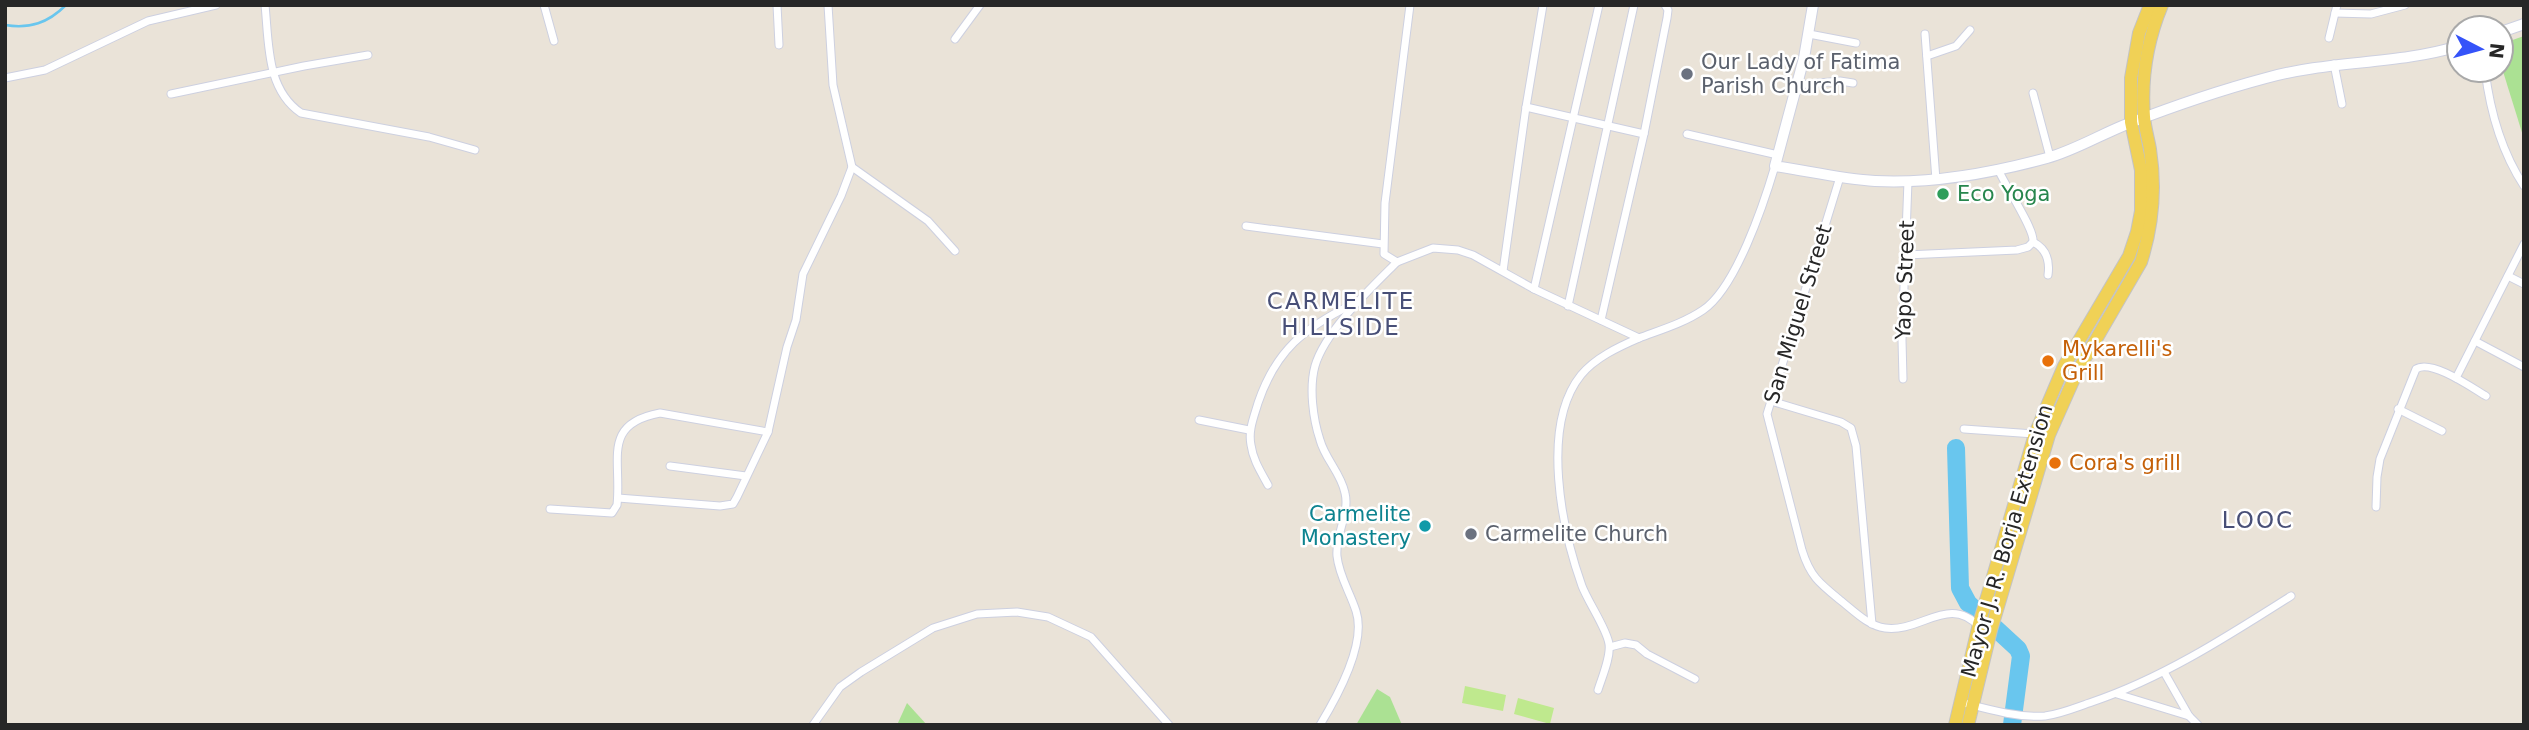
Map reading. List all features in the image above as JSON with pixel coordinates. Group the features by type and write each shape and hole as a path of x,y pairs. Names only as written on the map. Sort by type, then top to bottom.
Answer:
{"main road":[{"name":"Mayor J. R. Borja Extension","path":"1955,725 1966,704 1995,595 2063,399 2091,336 2151,225 2151,158 2137,120 2131,78 2140,33 2150,5"},
{"name":"Mayor J. R. Borja Extension","path":"2137,120 2147,53 2162,5"},
{"name":"Mayor J. R. Borja Extension","path":"1995,595 2014,501 2035,434 2052,390 2091,336"},
{"name":"Mayor J. R. Borja Extension","path":"1966,704 1968,725"}],"street":[{"path":"5,78 45,69 148,21 216,5"},
{"path":"265,5 273,72 286,101 301,113 429,137 475,150"},
{"path":"544,5 554,41"},
{"path":"777,5 779,45"},
{"path":"618,498 720,506 733,504 768,432 787,347 796,320 803,274 852,167 833,85 828,5"},
{"path":"955,39 979,5"},
{"path":"1397,262 1384,254 1385,204 1410,5"},
{"path":"1503,271 1526,107 1544,5"},
{"path":"1534,289 1599,5"},
{"path":"1568,306 1634,5"},
{"path":"1601,320 1644,135 1667,18 1668,10 1665,5"},
{"path":"1598,690 1610,647 1588,600 1564,526 1558,439 1565,407 1581,374 1611,351 1690,318 1714,302 1741,256 1757,221 1798,85 1813,5"},
{"path":"2329,38 2336,9 2371,14 2405,5"},
{"path":"1927,56 1956,46 1970,30"},
{"path":"1809,34 1856,43"},
{"path":"1925,34 1936,180"},
{"path":"1686,134 1840,177 1936,180 2050,157 2137,120 2265,78 2334,64 2410,58 2445,49"},
{"path":"171,94 368,55"},
{"path":"2334,64 2342,104"},
{"path":"1798,85 1840,81 1853,83"},
{"path":"2487,84 2492,114 2511,167 2524,186"},
{"path":"2033,93 2050,157"},
{"path":"1526,107 1644,135"},
{"path":"852,167 928,220 955,251"},
{"path":"1906,255 2017,250 2028,247 2033,242 2032,230 1998,169"},
{"name":"San Miguel Street","path":"1840,177 1768,414 1809,570 1820,584 1872,624"},
{"name":"Yapo Street","path":"1903,379 1908,181"},
{"path":"1246,226 1383,244"},
{"path":"2033,242 2048,257 2048,275"},
{"path":"2456,379 2524,244"},
{"path":"1320,725 1341,685 1360,630 1337,554 1337,541 1347,501 1317,431 1313,380 1321,353 1356,302 1397,262 1420,251 1446,248 1473,255 1568,306 1639,338"},
{"path":"2508,276 2524,284"},
{"path":"1268,485 1254,456 1249,430 1271,369 1289,347 1313,327 1356,302"},
{"path":"2475,341 2524,367"},
{"path":"2376,507 2376,477 2380,459 2412,376 2420,366 2434,368 2486,396"},
{"path":"1771,401 1841,422 1851,428 1856,446 1872,624 1882,628 1900,628 1937,615 1954,614 1970,617 1985,629"},
{"path":"2398,410 2442,431"},
{"path":"550,509 612,513 618,498 618,446 622,432 635,420 660,413 768,432"},
{"path":"1199,420 1249,430"},
{"path":"1964,429 2035,434"},
{"path":"670,466 746,475"},
{"path":"1966,704 2020,715 2055,714 2116,694 2201,652 2291,596"},
{"path":"813,725 840,687 933,628 977,614 1017,612 1048,617 1091,637 1169,725"},
{"path":"1610,647 1625,643 1636,645 1647,654 1695,679"},
{"path":"2164,672 2189,716 2198,725"},
{"path":"2116,694 2189,716"}],"green space":[{"path":"2524,36 2524,139 2507,84 2515,84 2515,39"},
{"path":"1465,686 1506,695 1503,711 1462,703"},
{"path":"1377,689 1390,697 1402,725 1356,725"},
{"path":"1518,698 1554,708 1550,724 1514,714"},
{"path":"907,703 927,725 897,725"}],"waterway":[{"path":"5,25 38,23 66,5"},
{"path":"1956,448 1960,588 1968,603 2018,649 2021,656 2012,725"}],"place":[{"name":"Our Lady of Fatima Parish Church","path":"1687,74"},
{"name":"Eco Yoga","path":"1943,194"},
{"name":"Mykarelli's Grill","path":"2048,361"},
{"name":"Cora's grill","path":"2055,463"},
{"name":"Carmelite Monastery","path":"1425,526"},
{"name":"Carmelite Church","path":"1471,534"}],"district":[{"name":"CARMELITE HILLSIDE","path":"1341,314"},
{"name":"LOOC","path":"2258,520"}]}
